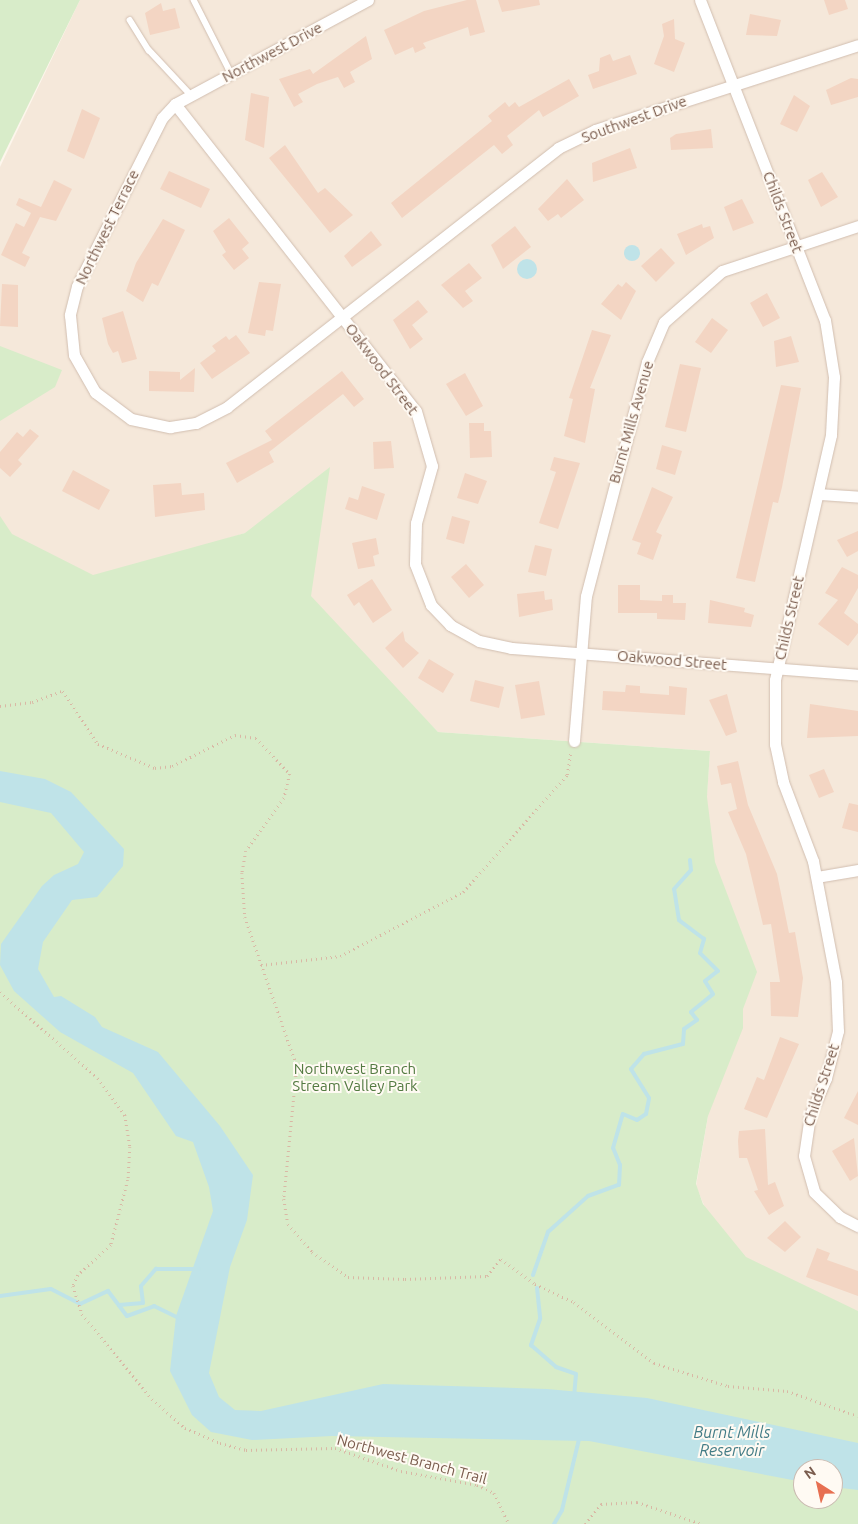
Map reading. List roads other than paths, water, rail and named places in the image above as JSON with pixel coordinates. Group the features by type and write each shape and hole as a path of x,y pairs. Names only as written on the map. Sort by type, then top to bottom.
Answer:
{"street":[{"name":"Northwest Drive","path":"175,104 368,0"},
{"name":"Childs Street","path":"700,0 825,320 834,377 831,435 819,494 777,669 775,744 783,782 817,877 836,982 838,1031 826,1078 810,1115 804,1156 814,1192 840,1217 858,1226"},
{"name":"Southwest Drive","path":"343,317 558,148 595,130 858,45"},
{"name":"Northwest Terrace","path":"175,104 149,142 77,286 70,316 74,355 95,392 131,419 170,427 196,423 227,406 343,317"},
{"name":"Oakwood Street","path":"175,104 416,411 425,431 432,466 416,523 415,564 431,605 450,625 479,641 581,653 858,675"},
{"name":"Burnt Mills Avenue","path":"574,741 586,596 599,537 647,362 664,322 722,271 858,226"},
{"path":"819,494 858,497"},
{"path":"817,877 858,870"}],"lane":[{"path":"194,0 231,73"},
{"path":"130,20 149,50 191,95"}],"water":[{"path":"632,245 640,253 632,261 624,253"},
{"path":"527,259 534,262 537,269 534,276 527,279 520,276 517,269 520,262"},
{"name":"Burnt Mills Reservoir","path":"0,771 45,779 71,792 124,849 123,866 97,897 72,900 43,942 38,969 54,997 61,996 95,1017 102,1027 158,1052 220,1126 253,1175 247,1220 230,1267 209,1373 219,1397 235,1410 261,1411 383,1384 547,1389 647,1398 858,1443 858,1490 843,1488 843,1459 793,1459 793,1480 589,1441 332,1436 252,1440 211,1432 192,1415 170,1371 176,1316 213,1211 209,1187 193,1142 176,1136 133,1073 60,1032 14,991 0,965 1,944 42,886 54,875 78,864 84,852 51,813 0,802"}],"waterway":[{"path":"533,1275 548,1232 588,1196 619,1185 620,1165 613,1148 623,1114 637,1120 646,1114 649,1098 631,1069 644,1054 683,1044 684,1029 697,1020 691,1012 713,994 705,981 718,971 700,953 704,939 679,920 674,889 691,870 690,860"},
{"path":"119,1305 143,1303 141,1286 156,1269 199,1269"},
{"path":"537,1288 540,1319 531,1345 556,1367 576,1374 574,1398"},
{"path":"0,1296 51,1289 80,1304 108,1291 127,1316 154,1306 179,1318"},
{"path":"554,1524 562,1510 580,1435"}],"park label":[{"name":"Northwest Branch Stream Valley Park","path":"355,1076"}]}
